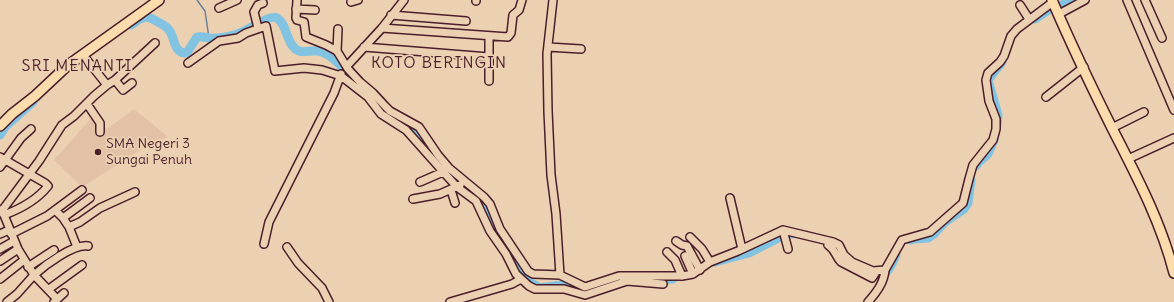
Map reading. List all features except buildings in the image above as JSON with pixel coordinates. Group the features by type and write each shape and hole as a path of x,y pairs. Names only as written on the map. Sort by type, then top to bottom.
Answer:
{"main road":[{"path":"0,126 67,66 84,57 159,0"},
{"path":"1055,7 1112,128 1150,202 1169,253 1174,273"}],"street":[{"path":"219,8 237,0"},
{"path":"297,0 296,20 304,22 306,37 326,45 337,52"},
{"path":"351,2 358,0"},
{"path":"264,244 269,222 345,71 404,0"},
{"path":"382,28 508,37 510,35 513,15 519,10 522,0"},
{"path":"553,0 548,47 548,111 551,168 564,288"},
{"path":"868,302 884,279 886,270 902,240 930,232 963,203 973,165 993,140 996,129 996,119 989,101 987,76 989,71 1000,62 1004,56 1013,33 1029,19 1055,7 1085,0"},
{"path":"1126,0 1174,110"},
{"path":"1145,0 1162,38"},
{"path":"257,26 254,12 258,5 262,3"},
{"path":"1020,5 1029,19"},
{"path":"296,10 315,10"},
{"path":"391,14 466,21"},
{"path":"188,63 219,41 238,38 257,26 266,26 275,72 292,68 345,71 373,93 388,114 406,130 443,172 476,201 490,231 506,254 516,274 529,286 534,289 564,288 585,295 627,281 663,284"},
{"path":"338,29 337,52 345,71 372,100 381,114 388,114 419,127 459,185 484,197 490,204 500,229 528,271 533,274 562,277 585,287 619,276 682,276 693,274 710,262 784,233 835,242 840,246 847,259 875,274"},
{"path":"489,36 489,81"},
{"path":"2,213 62,125 74,116 94,96 115,80 155,43"},
{"path":"364,47 489,57"},
{"path":"548,47 581,49"},
{"path":"84,57 107,85"},
{"path":"1046,97 1084,67"},
{"path":"115,80 124,90 132,83"},
{"path":"87,104 100,123 100,132"},
{"path":"1112,128 1144,112"},
{"path":"2,213 12,212 31,202 48,186 45,182 29,173 2,162 21,138 31,129"},
{"path":"1128,159 1174,138"},
{"path":"420,182 443,172"},
{"path":"413,198 440,194 459,185"},
{"path":"454,203 459,185"},
{"path":"0,249 11,235 46,216 82,190"},
{"path":"69,227 80,222 100,208 135,192"},
{"path":"63,218 90,198"},
{"path":"730,198 742,249"},
{"path":"55,210 69,227 77,247"},
{"path":"2,213 18,249 34,275 49,289 56,300 64,293"},
{"path":"784,233 788,248"},
{"path":"0,234 11,235"},
{"path":"690,237 702,249 710,262"},
{"path":"676,241 687,246 700,270"},
{"path":"828,245 835,251 837,259 841,262 872,278 875,274 886,270"},
{"path":"7,302 17,294 34,275 55,260 77,247 88,246"},
{"path":"287,247 298,263 322,288 329,302"},
{"path":"0,261 18,249"},
{"path":"28,267 54,250"},
{"path":"666,252 675,260 682,276"},
{"path":"685,256 693,274"},
{"path":"0,279 24,260"},
{"path":"49,289 82,265"},
{"path":"450,302 507,285 521,279"}],"shaded area":[{"name":"SMA Negeri 3 Sungai Penuh","path":"134,109 168,137 148,145 82,187 54,160 95,114 107,129"}],"waterway":[{"path":"197,0 205,11 209,38"},
{"path":"1035,19 1050,9 1076,0"},
{"path":"131,25 138,20 147,17 164,25 171,33 176,48 186,53 197,37 221,38 230,36 274,17 281,21 289,40 295,48 301,52 317,51 327,54 353,78"},
{"path":"997,125 998,115 988,80 1002,62"},
{"path":"0,135 5,127 33,102"},
{"path":"400,123 419,135 436,160 486,206 495,232 530,282 540,288 569,284 585,290 623,279"},
{"path":"976,166 988,154 994,140"},
{"path":"910,240 928,238 945,222 964,209 968,203 971,180"},
{"path":"715,262 749,253 788,233 792,234"},
{"path":"867,272 883,275 889,269 896,255"},
{"path":"644,280 673,279"}],"place":[{"name":"SMA Negeri 3 Sungai Penuh","path":"98,152"}],"district":[{"name":"KOTO BERINGIN","path":"439,63"},
{"name":"SRI MENANTI","path":"77,66"}]}
